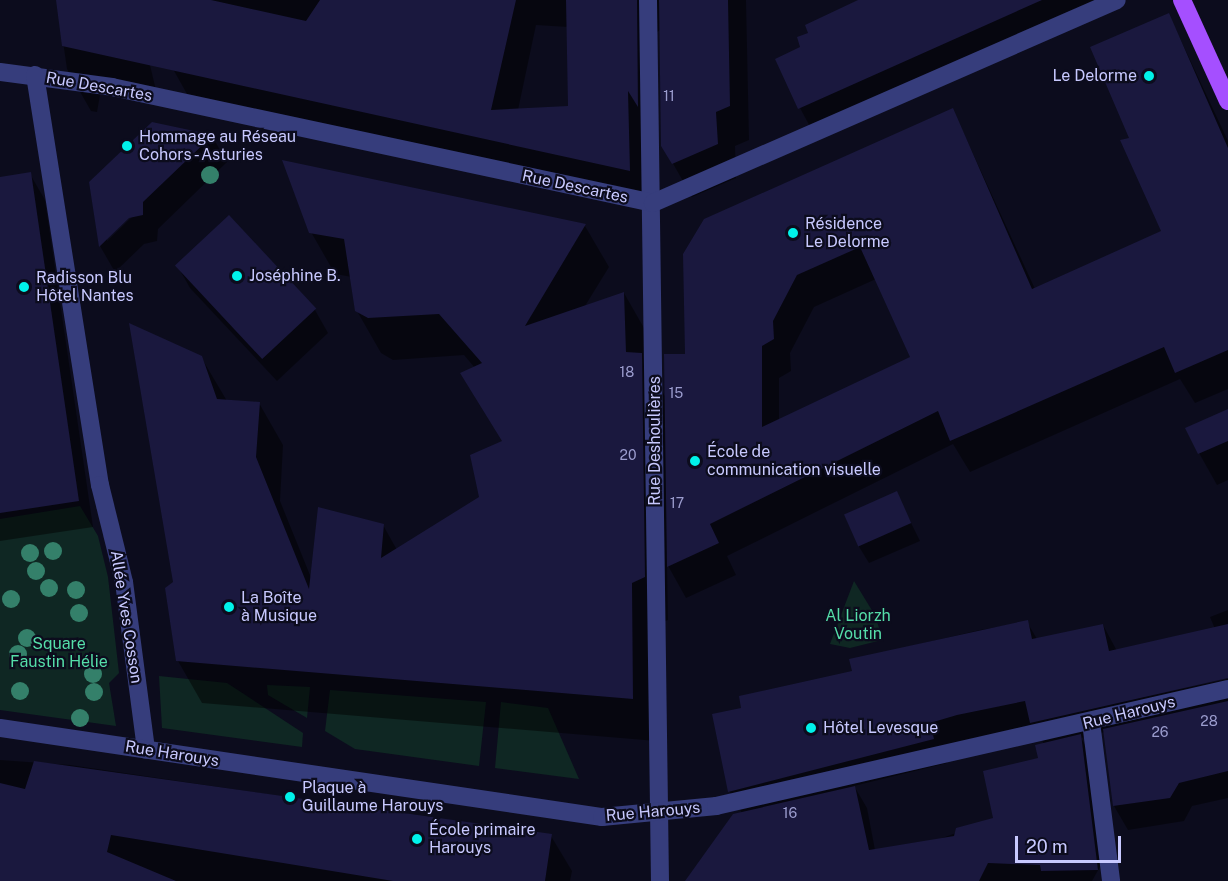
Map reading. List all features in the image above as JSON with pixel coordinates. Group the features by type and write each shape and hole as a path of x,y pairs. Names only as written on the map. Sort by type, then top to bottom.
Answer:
{"main road":[{"path":"1182,0 1228,101"}],"street":[{"name":"Rue Deshoulières","path":"648,0 653,203 660,881"},
{"path":"653,203 1117,0"},
{"name":"Rue Descartes","path":"0,72 35,75 653,203"},
{"name":"Allée Yves Cosson","path":"35,75 100,485 124,582 146,750"},
{"name":"Rue Harouys","path":"0,728 602,817 661,814 1090,722 1228,689"},
{"path":"1090,722 1111,881"}],"green space":[{"name":"Square Faustin Hélie","path":"80,506 98,536 108,577 119,673 109,683 116,726 0,710 0,519"},
{"name":"Al Liorzh Voutin","path":"854,581 876,617 882,640 850,648 830,644"},
{"path":"159,676 227,683 303,733 302,747 162,728"},
{"path":"267,685 310,687 307,718 268,695"},
{"path":"330,690 486,702 479,766 355,749 325,731"},
{"path":"501,702 548,708 579,779 495,768"}],"building":[{"path":"56,0 211,0 306,21 320,0 516,0 491,110 568,106 566,0 637,0 638,107 628,91 630,171 62,46"},
{"path":"659,0 728,0 730,106 716,112 718,144 672,164 661,146"},
{"path":"858,0 1042,0 798,109 775,59 800,47 797,37 808,33 805,25"},
{"path":"1169,13 1228,148 1228,350 1175,373 1164,347 950,441 938,411 710,524 719,543 667,567 664,354 685,354 683,254 704,219 953,108 1032,289 1161,231 1120,140 1129,138 1090,47","holes":["860,247 910,357 762,427 762,346 774,339 773,321 797,275"]},
{"path":"152,122 213,135 143,202 143,215 129,218 99,247 89,182"},
{"path":"282,160 586,224 525,326 624,292 626,352 642,353 645,577 632,583 633,699 176,661 165,588 173,582 129,323 202,356 217,399 260,402 256,457 309,589 318,507 384,524 381,558 479,497 470,455 502,441 460,373 482,363 439,314 368,318 355,311 344,239 309,233"},
{"name":"Radisson Blu Hôtel Nantes","path":"31,172 79,501 0,513 0,177"},
{"path":"229,215 316,309 262,359 175,265"},
{"path":"1228,409 1228,441 1198,454 1185,428"},
{"path":"897,491 911,523 858,547 844,515"},
{"path":"1028,620 1032,639 1103,624 1109,651 1228,624 1228,678 1030,723 1025,701 957,715 930,723 934,739 728,792 712,714 741,708 739,696 852,671 849,659"},
{"path":"1228,701 1228,771 1179,783 1170,798 1113,806 1103,729"},
{"path":"1081,734 1098,870 1041,871 1040,865 988,863 979,881 685,881 733,814 855,786 869,850 954,836 956,828 993,818 983,771 1038,758 1035,745"},
{"path":"34,761 552,834 545,881 393,881 111,835 107,852 176,881 0,881 0,783 25,789"}],"place":[{"name":"Le Delorme","path":"1149,76"},
{"name":"Hommage au Réseau Cohors - Asturies","path":"127,146"},
{"name":"Résidence Le Delorme","path":"793,233"},
{"name":"Joséphine B.","path":"237,276"},
{"name":"Radisson Blu Hôtel Nantes","path":"24,287"},
{"name":"École de communication visuelle","path":"695,461"},
{"name":"La Boîte à Musique","path":"229,607"},
{"name":"Hôtel Levesque","path":"811,728"},
{"name":"Plaque à Guillaume Harouys","path":"290,797"},
{"name":"École primaire Harouys","path":"417,839"}]}
